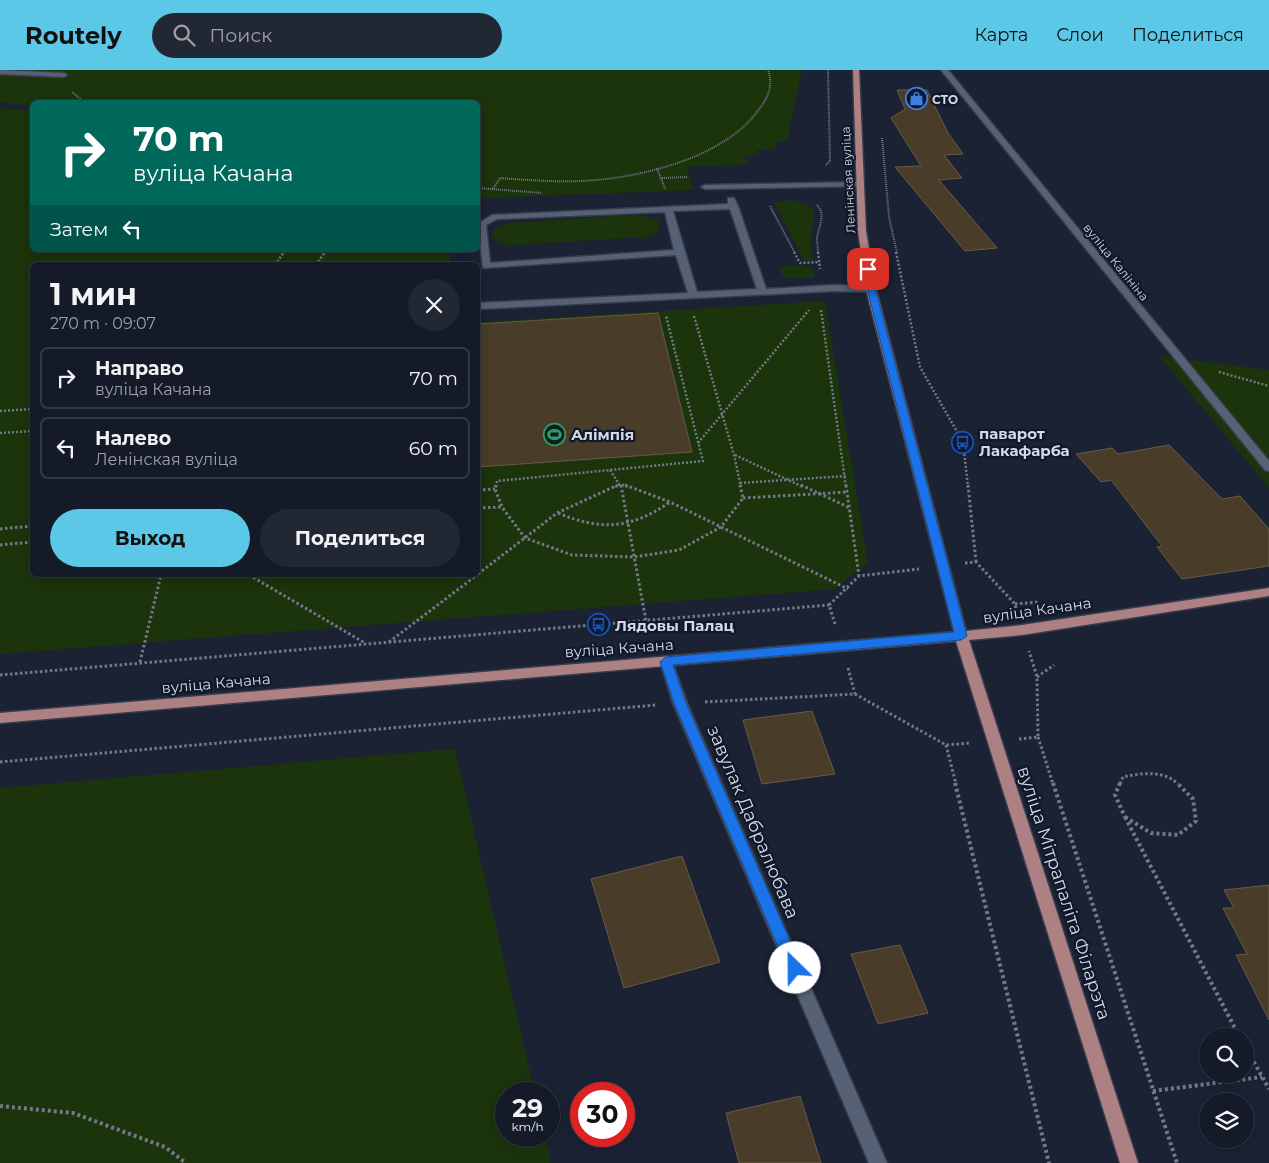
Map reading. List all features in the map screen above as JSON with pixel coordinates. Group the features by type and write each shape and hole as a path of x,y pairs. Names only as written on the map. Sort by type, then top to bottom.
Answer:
{"main road":[{"name":"Ленінская вуліца","path":"856,70 862,231 871,288 961,636"},
{"name":"вуліца Качана","path":"0,718 1022,630 1269,592"},
{"name":"вуліца Мітрапаліта Філарэта","path":"961,636 1128,1163"}],"street":[{"name":"вуліца Калініна","path":"944,70 1269,468"},
{"path":"0,72 64,75"},
{"path":"705,187 860,184"},
{"path":"727,187 763,292"},
{"path":"679,252 486,266 482,224 495,217 734,206"},
{"path":"668,209 693,295"},
{"path":"480,306 834,288 871,288"},
{"name":"завулак Дабралюбава","path":"666,662 680,703 878,1163"}],"path":[{"path":"493,189 500,178 554,181 604,179 640,173 688,158 720,144 743,129 760,112 770,95 771,76 768,70"},
{"path":"823,167 830,161 828,70"},
{"path":"881,129 889,217 920,366 963,442 976,562"},
{"path":"656,189 666,189 657,168"},
{"path":"480,188 547,193"},
{"path":"768,200 800,263 820,262"},
{"path":"698,443 813,305"},
{"path":"820,307 859,576"},
{"path":"664,308 703,461 497,480 495,488 502,507 525,538 572,555 634,556 679,550 721,526 744,498 848,492"},
{"path":"694,315 734,455 744,498"},
{"path":"1180,361 1269,386"},
{"path":"0,411 30,409"},
{"path":"0,433 30,431"},
{"path":"734,455 850,508"},
{"path":"610,470 621,484 646,621"},
{"path":"740,483 846,476"},
{"path":"480,573 557,513 621,484 670,502 848,589"},
{"path":"480,490 495,488"},
{"path":"557,513 578,522 602,526 645,519 670,502"},
{"path":"480,508 502,507"},
{"path":"0,529 30,526"},
{"path":"0,545 30,542"},
{"path":"140,662 160,577"},
{"path":"253,577 365,642"},
{"path":"389,642 474,577"},
{"path":"0,675 365,642 389,642 829,605"},
{"path":"1037,677 1054,665"},
{"path":"0,762 680,703 855,694 946,745 1048,1163"},
{"path":"1038,737 1177,1163"},
{"path":"1125,818 1151,833 1178,835 1196,821 1193,799 1174,780 1146,772 1123,777 1114,795 1125,818 1235,1028"},
{"path":"1254,1062 1269,1089"},
{"path":"1153,1091 1262,1077"},
{"path":"0,1106 73,1113 165,1147 186,1163"}],"green space":[{"path":"0,70 802,70 787,142 775,142 776,149 756,150 760,156 745,156 748,164 687,167 694,190 480,197 480,100 30,100 30,106 0,102"},
{"path":"0,108 30,111 30,252 450,252 450,262 30,262 30,577 480,577 480,467 692,451 658,313 480,324 480,322 825,301 868,563 835,589 0,654"},
{"path":"794,200 812,207 814,213 811,245 814,260 804,261 774,202"},
{"path":"647,216 658,221 660,229 653,236 647,237 510,245 499,244 492,237 495,228 507,223"},
{"path":"788,266 812,266 814,278 789,278 783,276 780,270"},
{"path":"1159,356 1269,370 1269,488"},
{"path":"455,749 532,1082 495,1082 495,1147 547,1147 551,1163 0,1163 0,788"}],"building":[{"path":"897,90 927,90 948,133 963,154 944,155 962,178 939,180 997,248 965,251 895,167 921,166 891,118 905,109"},
{"path":"658,313 692,452 480,467 480,324"},
{"path":"1169,445 1222,499 1240,496 1269,529 1269,566 1182,579 1157,547 1162,546 1111,480 1101,482 1076,454 1112,448 1118,454"},
{"path":"812,711 835,774 762,784 743,720"},
{"path":"682,856 720,962 624,988 591,879"},
{"path":"1269,885 1269,1020 1236,955 1247,954 1223,908 1234,908 1224,890"},
{"path":"900,945 928,1013 878,1024 851,954"},
{"path":"800,1096 821,1163 739,1163 726,1113"}],"place":[{"name":"СТО","path":"916,99"},
{"name":"Алімпія","path":"555,434"},
{"name":"паварот Лакафарба","path":"963,442"},
{"name":"Лядовы Палац","path":"599,625"}],"route":[{"path":"795,968 680,703 666,662 961,636 871,288 868,269"}]}
